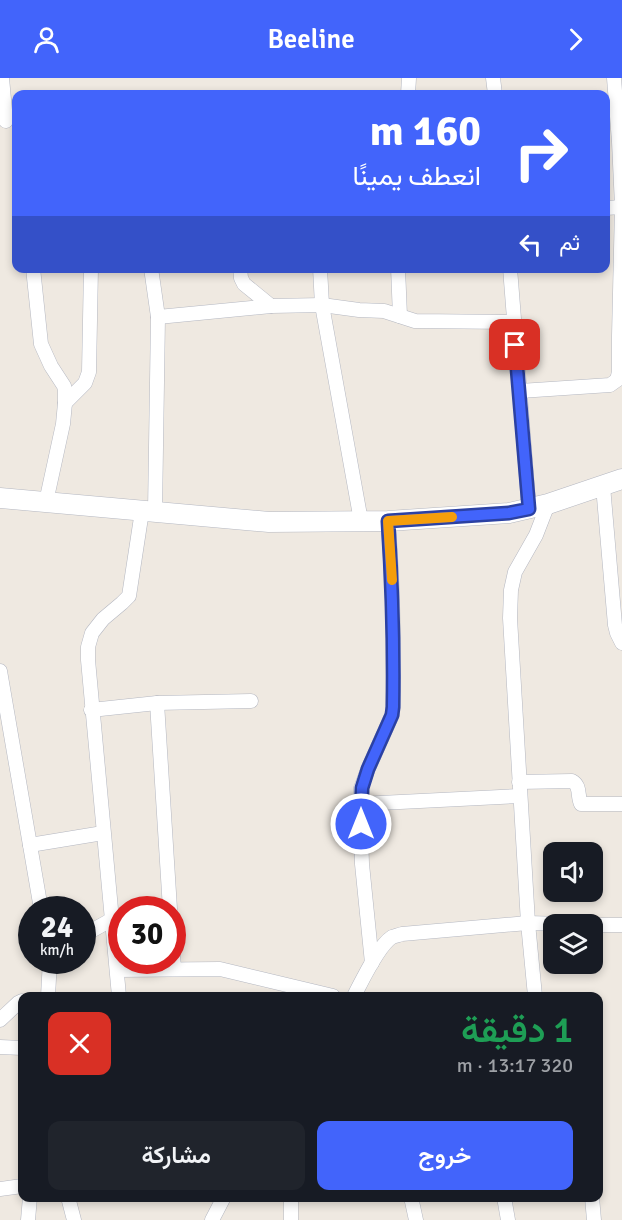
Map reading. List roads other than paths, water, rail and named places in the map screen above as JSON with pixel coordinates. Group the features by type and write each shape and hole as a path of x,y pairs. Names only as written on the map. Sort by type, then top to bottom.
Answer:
{"street":[{"path":"2,78 7,121"},
{"path":"520,392 610,385 617,380 622,207 614,78"},
{"path":"34,273 41,344 64,386 65,403 63,424 46,502"},
{"path":"65,403 85,383 89,372 91,273"},
{"path":"109,896 91,710 88,647 92,633 97,626 129,596 148,512 158,317 152,273"},
{"path":"240,273 244,284 271,306"},
{"path":"320,273 322,305 361,521"},
{"path":"398,273 400,316"},
{"path":"510,273 520,392 539,506 536,535 515,572 511,590 510,618 528,923 536,992"},
{"path":"158,317 271,306 322,305 384,311 421,321 513,322"},
{"path":"0,498 269,522 388,521 509,513 539,506 622,479"},
{"path":"603,486 615,626 622,643"},
{"path":"372,963 362,864 360,804 368,769 392,715 393,707 392,575 388,521"},
{"path":"0,671 39,896"},
{"path":"91,710 157,703 251,701"},
{"path":"157,703 169,896"},
{"path":"360,804 520,789 572,781 579,788 580,804 622,804"},
{"path":"30,845 103,833"},
{"path":"356,992 383,946 392,938 402,934 543,923"},
{"path":"603,925 622,925"},
{"path":"186,968 220,969 316,992"},
{"path":"48,992 49,974"},
{"path":"117,974 119,992"},
{"path":"0,1020 18,1003"},
{"path":"0,1047 18,1048"},
{"path":"0,1189 18,1187"},
{"path":"28,1220 30,1202"},
{"path":"69,1202 74,1220"},
{"path":"212,1220 221,1202"},
{"path":"291,1202 291,1220"},
{"path":"412,1202 416,1220"},
{"path":"505,1202 508,1220"},
{"path":"592,1202 594,1220"}]}
